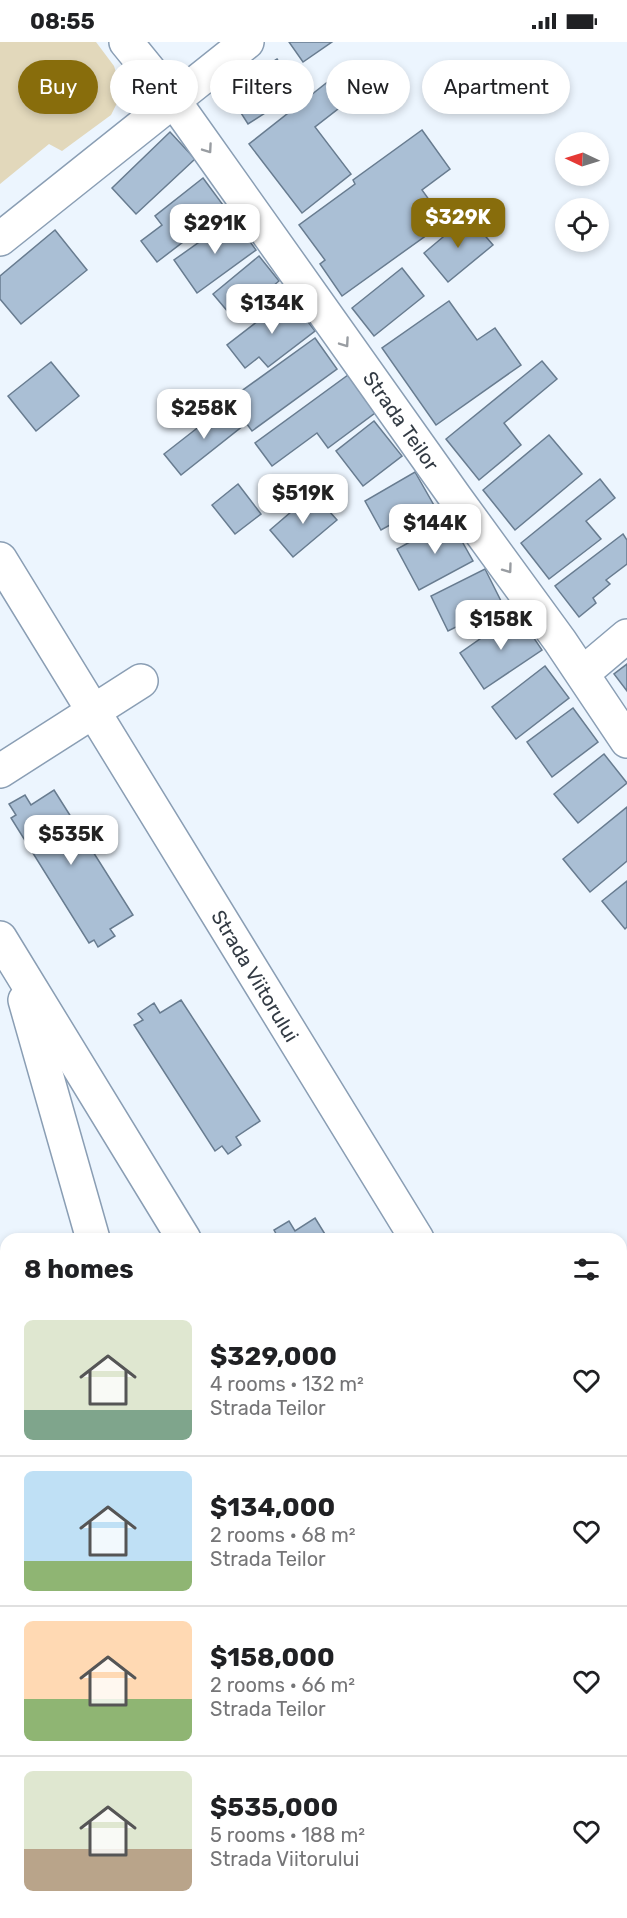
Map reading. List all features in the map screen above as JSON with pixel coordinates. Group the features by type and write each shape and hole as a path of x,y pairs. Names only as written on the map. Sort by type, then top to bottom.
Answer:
{"street":[{"name":"Strada Teilor","path":"126,42 141,60"},
{"path":"198,82 247,42"},
{"path":"0,239 158,114"},
{"name":"Strada Teilor","path":"183,114 454,497 583,673 627,741"},
{"name":"Strada Viitorului","path":"0,559 413,1233"},
{"path":"583,673 627,636"},
{"path":"0,771 141,681"},
{"path":"7,950 91,1233"},
{"path":"7,950 180,1233"}],"shaded area":[{"path":"0,42 96,42 110,61 111,115 62,151 49,144 0,184"}],"building":[{"path":"289,42 332,42 306,60 302,60"},
{"path":"326,83 326,114 332,114 315,127 351,174 302,213 249,144 287,114 314,114 314,93"},
{"path":"242,114 264,114 248,124"},
{"path":"422,130 450,169 422,190 445,222 342,296 320,264 325,260 299,225 355,184 353,180"},
{"path":"170,132 195,159 136,214 112,188"},
{"path":"203,178 226,209 157,262 141,241 162,225 155,216"},
{"path":"468,216 493,245 448,282 424,253"},
{"path":"233,218 256,250 197,293 174,260"},
{"path":"55,230 87,270 21,324 0,299 0,276"},
{"path":"259,256 279,281 234,319 213,294"},
{"path":"402,268 424,296 374,336 352,308"},
{"path":"289,297 315,331 268,367 259,357 245,368 227,345"},
{"path":"449,301 477,340 495,328 521,365 436,425 382,348"},
{"path":"315,338 337,369 252,431 229,400"},
{"path":"542,361 557,379 504,423 521,445 479,480 446,439"},
{"path":"51,362 79,396 36,431 8,396"},
{"path":"348,375 375,413 328,448 317,433 272,466 255,443"},
{"path":"228,404 244,425 181,475 164,454"},
{"path":"374,421 402,456 363,486 336,451"},
{"path":"549,435 582,474 515,530 483,490"},
{"path":"415,472 439,514 406,533 399,520 381,530 365,501"},
{"path":"600,479 615,498 586,521 601,539 549,579 521,543"},
{"path":"238,484 261,514 235,534 212,505"},
{"path":"313,493 337,520 293,557 270,530"},
{"path":"450,520 473,561 419,590 397,549"},
{"path":"623,534 627,540 627,564 606,580 610,584 593,598 596,603 579,617 555,586"},
{"path":"485,569 507,613 470,632 466,622 448,631 431,596"},
{"path":"517,613 542,650 484,689 460,653"},
{"path":"627,664 627,691 614,674"},
{"path":"545,666 569,698 516,739 492,707"},
{"path":"573,708 598,742 552,777 527,742"},
{"path":"604,754 627,783 578,823 554,794"},
{"path":"54,790 133,915 110,929 115,936 98,947 94,940 89,943 11,818 16,815 9,804 25,795 31,805"},
{"path":"627,807 627,861 590,892 563,859"},
{"path":"627,881 627,927 625,929 602,901"},
{"path":"181,1000 260,1121 236,1137 241,1145 228,1154 222,1146 215,1151 134,1025 143,1020 138,1014 154,1003 160,1013"},
{"path":"315,1218 324,1233 276,1233 274,1230 289,1221 295,1231"}]}
